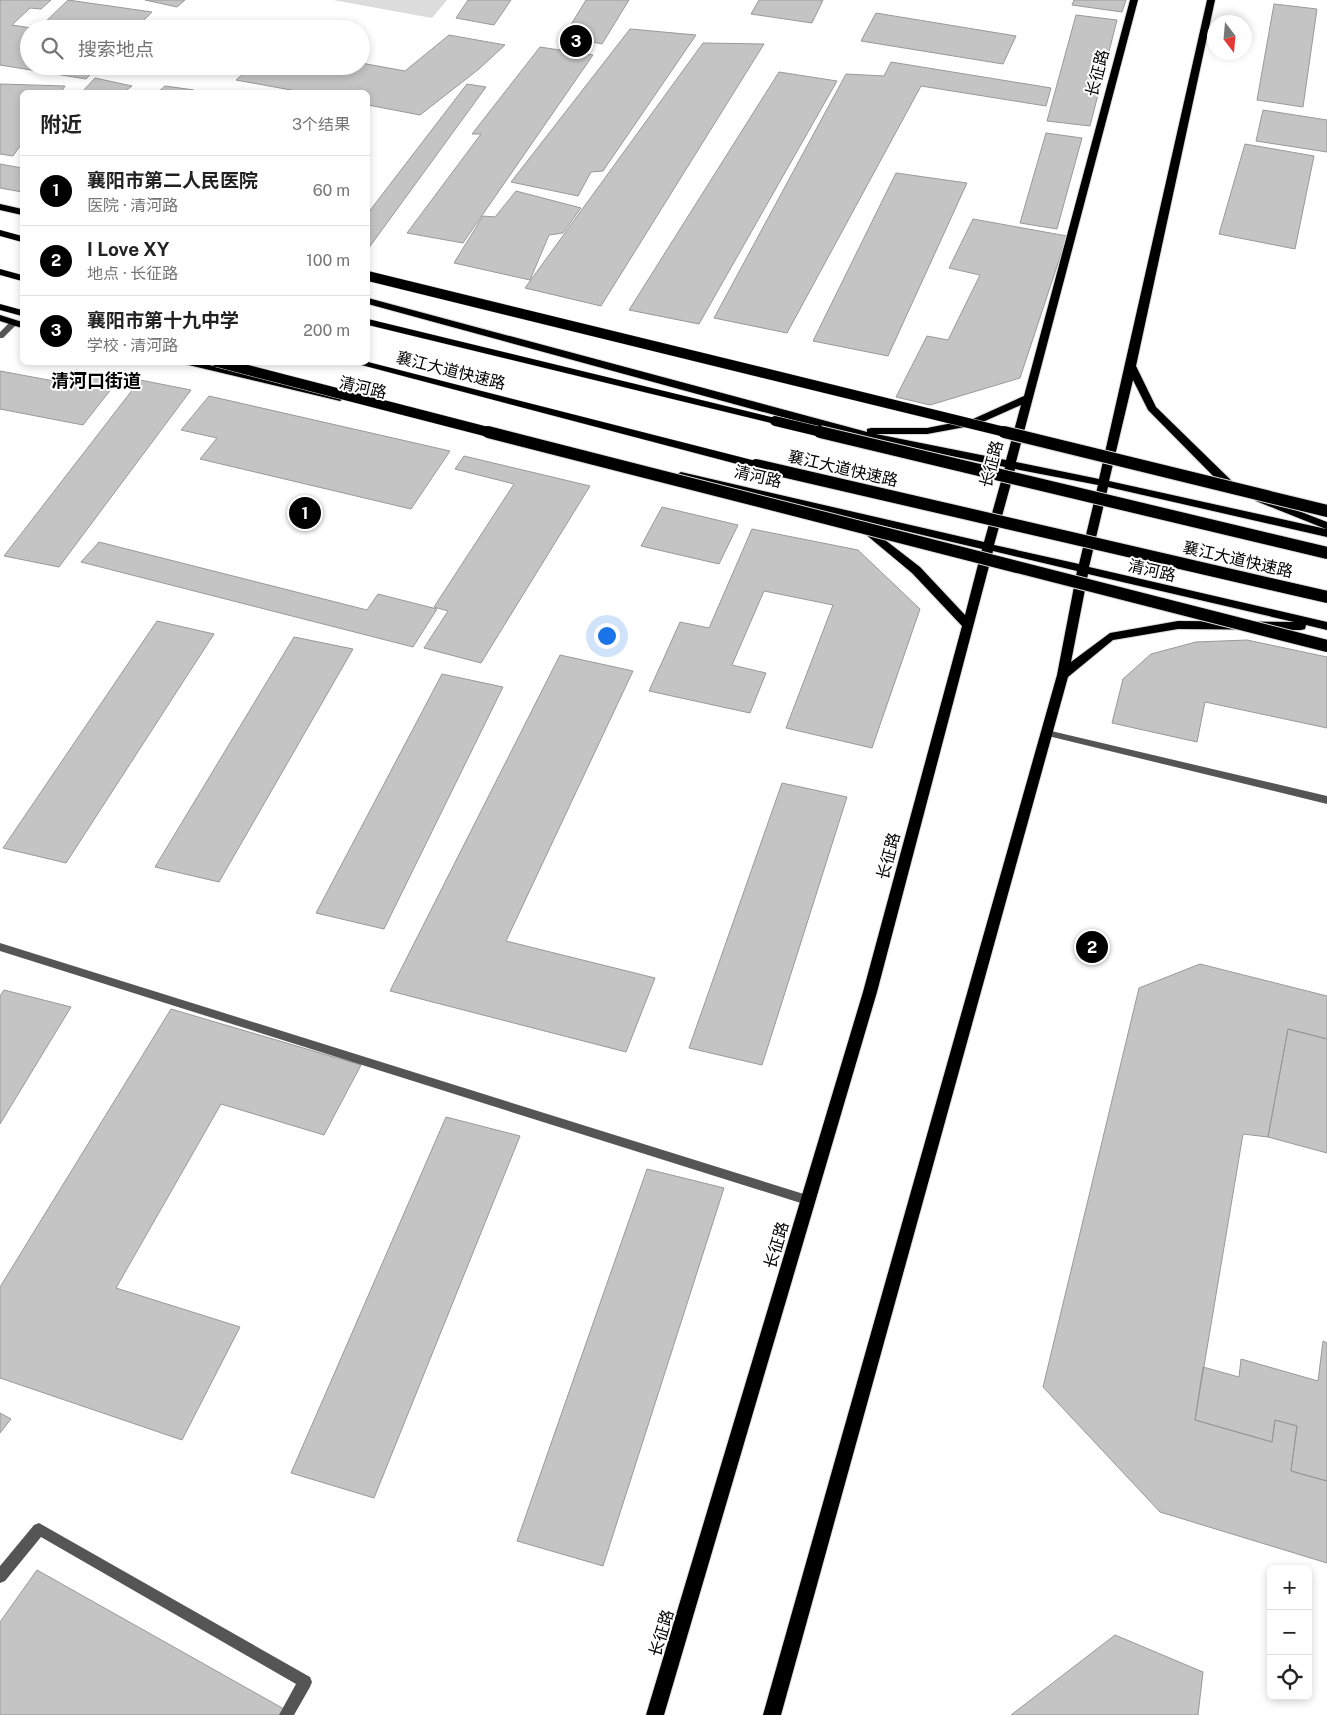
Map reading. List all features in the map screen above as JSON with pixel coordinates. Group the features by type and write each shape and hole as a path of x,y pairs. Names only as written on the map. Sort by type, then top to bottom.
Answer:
{"highway":[{"path":"0,233 20,238"},
{"path":"0,272 20,277"},
{"path":"370,276 1327,511"},
{"path":"0,307 20,312"},
{"name":"襄江大道快速路","path":"370,322 1327,553"},
{"path":"229,365 948,551 1327,646"},
{"name":"襄江大道快速路","path":"367,365 756,465 1327,597"}],"main road":[{"name":"长征路","path":"655,1715 870,992 1134,0"},
{"path":"772,1715 1063,675 1082,570 1131,366 1211,0"},
{"path":"0,207 20,212"},
{"path":"370,302 844,431 1103,483 1327,532"},
{"path":"0,318 18,324"},
{"name":"清河路","path":"194,365 844,512 987,548 1327,626"},
{"path":"1131,366 1152,408 1229,486 1327,526"},
{"path":"844,431 927,431 976,422 1027,398"},
{"path":"844,512 916,570 967,624"},
{"path":"1063,675 1110,637 1178,625 1327,626"}],"street":[{"path":"0,336 18,324"},
{"path":"1047,733 1327,800"},
{"path":"0,947 808,1200"},
{"path":"0,1576 39,1529 305,1682 286,1715"}],"shaded area":[{"path":"333,0 447,0 432,18"}],"building":[{"path":"0,0 51,0 41,9 30,8 12,25 20,26 20,68 0,65"},
{"path":"68,0 152,12 144,20 47,20"},
{"path":"145,0 185,0 177,7"},
{"path":"468,0 511,0 494,25 456,18"},
{"path":"586,0 629,0 602,44 564,36"},
{"path":"759,0 823,0 812,23 751,14"},
{"path":"1074,0 1126,0 1122,12 1072,5"},
{"path":"1274,4 1317,9 1303,107 1257,100"},
{"path":"876,13 1016,36 1003,64 861,41"},
{"path":"1076,15 1117,20 1090,126 1047,121"},
{"path":"630,29 696,35 603,171 591,172 578,196 511,182"},
{"path":"449,35 505,45 479,69 420,115 370,105 370,90 291,90 236,80 242,75 370,75 370,65 405,71"},
{"path":"703,43 764,44 601,306 525,288"},
{"path":"540,47 593,55 463,243 407,233 481,134 472,134"},
{"path":"891,62 1051,88 1046,106 921,86 787,333 714,318 846,74 884,76"},
{"path":"779,72 837,81 699,324 629,310"},
{"path":"61,75 90,75 86,79"},
{"path":"95,78 132,86 127,90 84,90"},
{"path":"0,84 65,86 62,90 20,90 20,146 13,156 0,154"},
{"path":"467,84 486,87 370,246 370,210"},
{"path":"165,86 194,90 160,90"},
{"path":"1263,110 1327,120 1327,152 1256,141"},
{"path":"1046,133 1082,138 1057,229 1020,223"},
{"path":"1245,144 1314,156 1295,249 1219,234"},
{"path":"0,164 20,168 20,192 0,188"},
{"path":"896,173 967,183 888,356 813,341"},
{"path":"516,191 581,208 563,233 549,235 530,280 454,263 483,216 495,217"},
{"path":"973,219 1067,236 1020,378 930,405 896,397 927,336 948,340 980,275 949,268"},
{"path":"76,370 119,379 83,425 0,409 0,371 65,383"},
{"path":"140,380 191,390 59,567 4,556"},
{"path":"209,396 450,451 411,509 200,459 217,438 181,430"},
{"path":"464,456 590,486 481,663 424,648 448,611 434,607 514,484 455,469"},
{"path":"662,507 738,525 719,564 641,546"},
{"path":"752,529 858,550 920,609 872,748 786,728 833,605 764,591 732,665 766,673 750,713 649,691 680,622 709,628"},
{"path":"99,542 367,610 378,594 437,609 413,647 81,562"},
{"path":"157,621 214,634 66,863 3,848"},
{"path":"294,637 353,649 219,882 155,867"},
{"path":"1247,640 1327,657 1327,728 1205,702 1197,742 1112,723 1123,679 1151,654 1196,642"},
{"path":"560,655 633,671 506,941 655,978 626,1052 390,991"},
{"path":"442,674 503,687 384,929 316,913"},
{"path":"782,783 847,797 762,1065 689,1048"},
{"path":"1200,964 1327,996 1327,1039 1288,1029 1268,1137 1243,1134 1195,1420 1272,1442 1275,1420 1297,1426 1291,1471 1327,1481 1327,1563 1160,1512 1043,1387 1139,988"},
{"path":"4,990 71,1007 0,1124 0,996"},
{"path":"171,1009 361,1065 324,1135 221,1104 116,1288 240,1327 182,1440 0,1378 0,1287"},
{"path":"1288,1029 1327,1039 1327,1153 1268,1137"},
{"path":"446,1117 520,1136 374,1498 291,1473"},
{"path":"647,1169 724,1188 603,1566 517,1541"},
{"path":"1323,1341 1327,1343 1327,1481 1291,1471 1297,1426 1275,1420 1272,1442 1195,1420 1203,1367 1239,1377 1241,1359 1318,1381"},
{"path":"0,1413 11,1419 0,1433"},
{"path":"37,1570 284,1709 280,1715 0,1715 0,1622"},
{"path":"1115,1635 1203,1672 1198,1715 1011,1715"}],"place":[{"name":"襄阳市第十九中学","path":"576,41"},
{"name":"襄阳市第二人民医院","path":"305,513"},
{"name":"I Love XY","path":"1092,947"}],"district":[{"name":"清河口街道","path":"96,381"}]}
